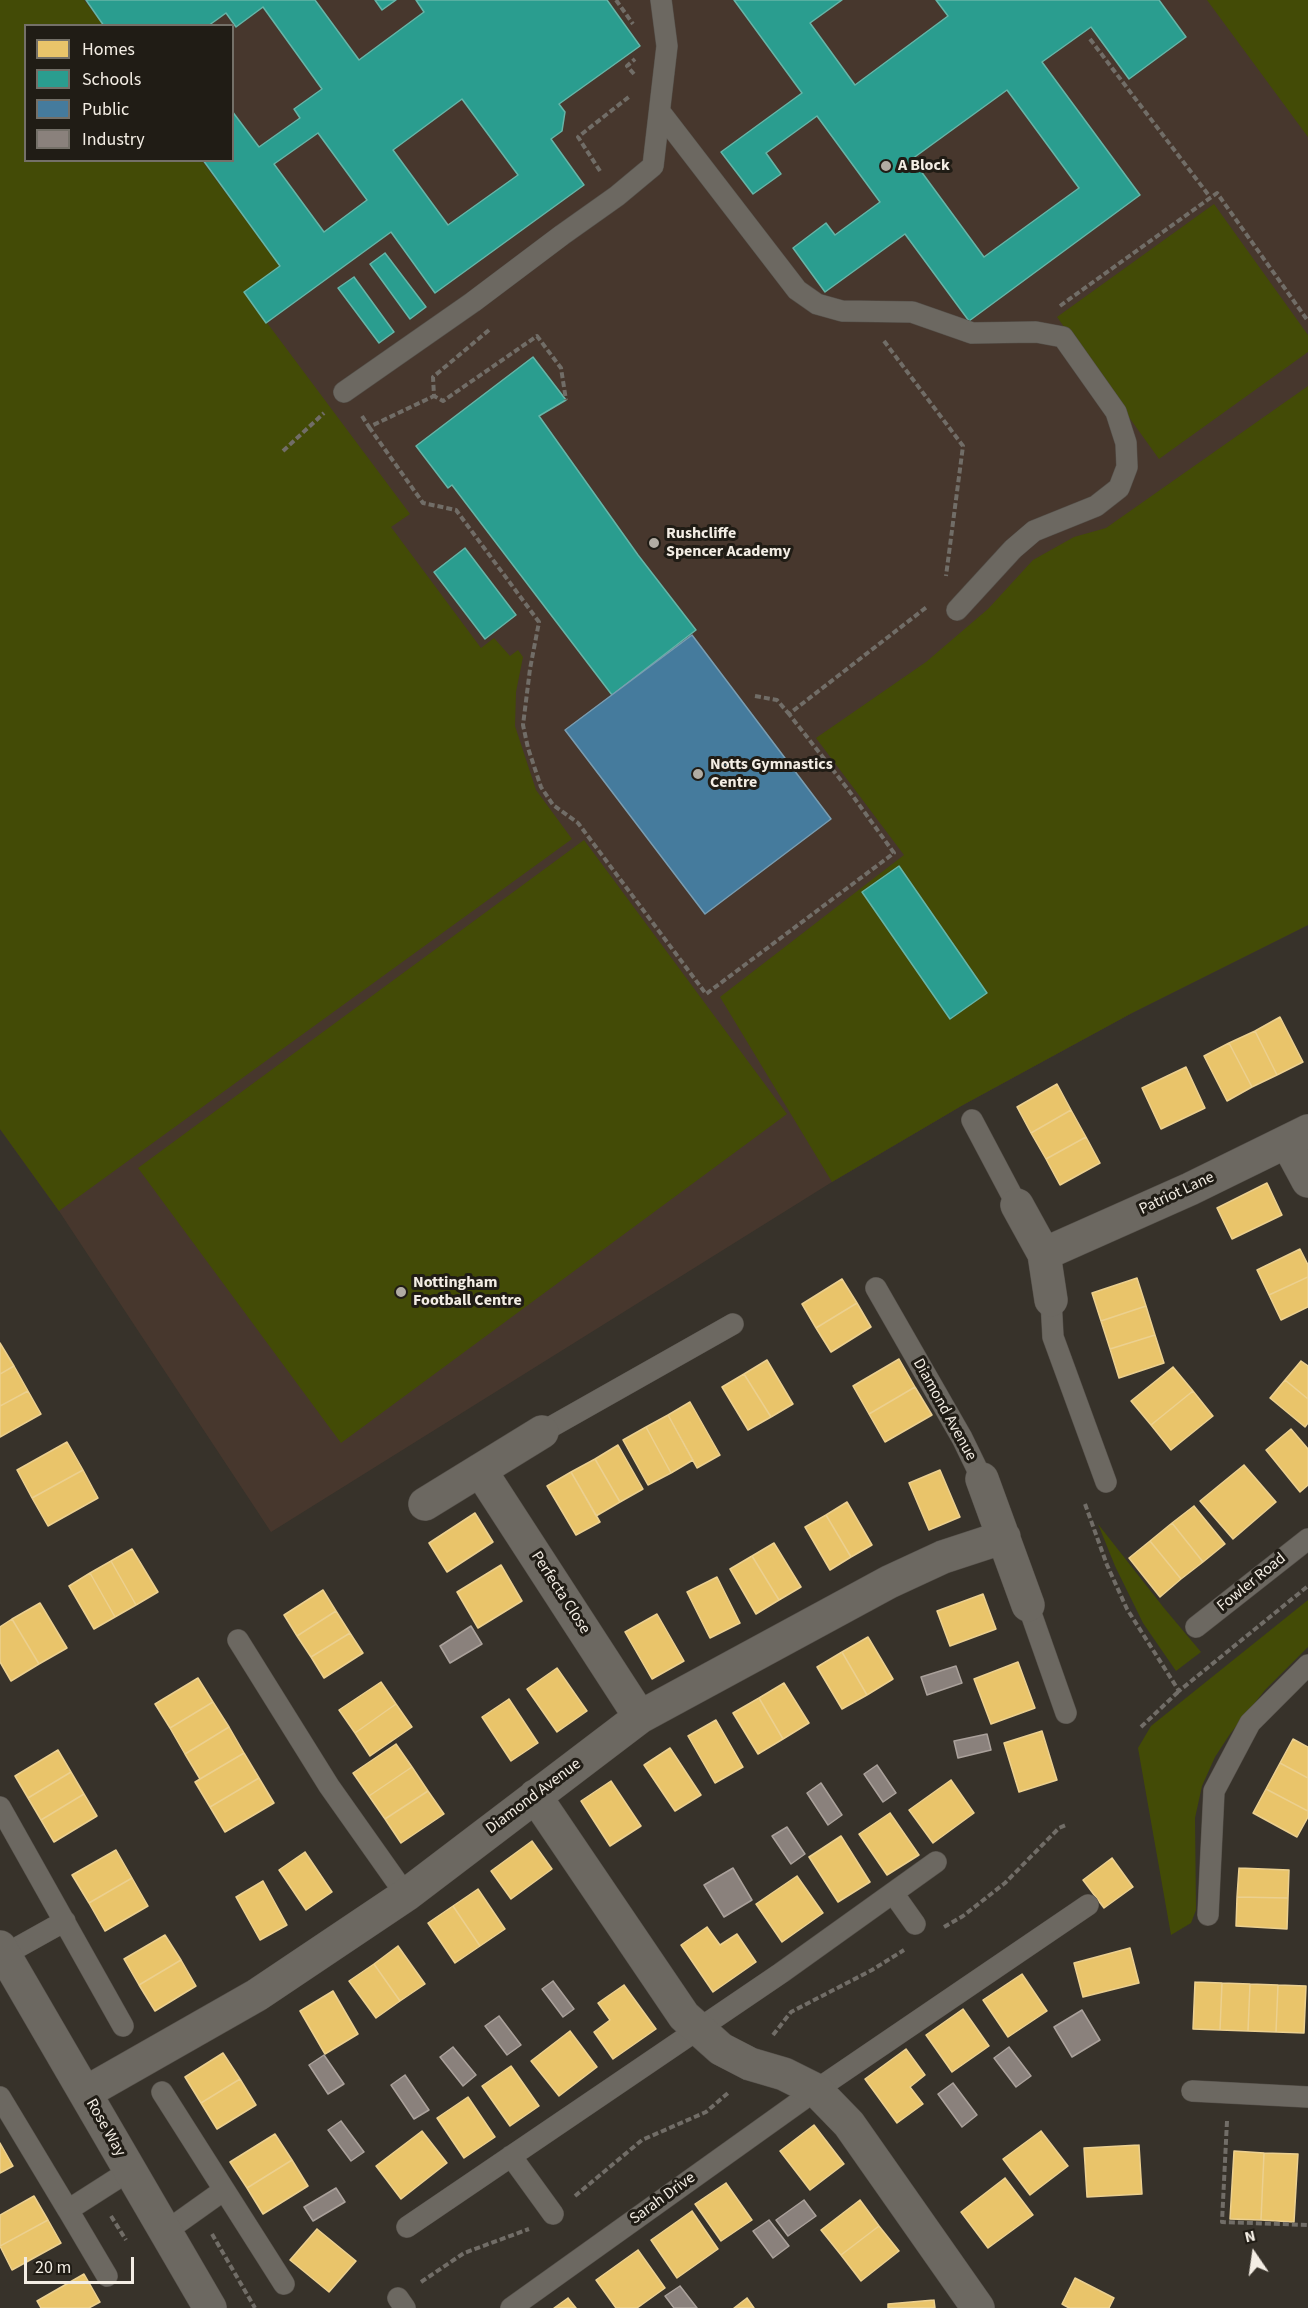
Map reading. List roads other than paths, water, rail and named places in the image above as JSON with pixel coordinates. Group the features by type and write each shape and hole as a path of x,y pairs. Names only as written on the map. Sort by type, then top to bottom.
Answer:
{"street":[{"path":"1298,1136 1308,1181"},
{"name":"Patriot Lane","path":"1044,1254 1190,1189 1298,1136"},
{"path":"1017,1205 1044,1254 1051,1300"},
{"path":"425,1504 542,1432"},
{"name":"Perfecta Close","path":"480,1470 640,1717"},
{"name":"Diamond Avenue","path":"982,1479 1028,1605"},
{"name":"Diamond Avenue","path":"85,2093 257,1995 406,1895 640,1717 889,1582 943,1557 1004,1537"},
{"path":"535,1796 684,2016 721,2049 750,2064 784,2074 816,2090 849,2124 978,2308"},
{"name":"Rose Way","path":"2,1951 210,2308"}],"lane":[{"path":"344,392 473,302 617,196 653,166 667,46 661,0"},
{"path":"660,112 797,290 817,304 842,311 912,312 972,333 1036,332 1063,337 1116,412 1126,443 1127,467 1119,488 1096,506 1034,531 950,601"},
{"path":"972,1120 1017,1205"},
{"name":"Diamond Avenue","path":"876,1288 962,1438 982,1479"},
{"path":"1051,1300 1053,1337 1106,1482"},
{"path":"542,1432 733,1324"},
{"name":"Fowler Road","path":"1196,1627 1308,1539"},
{"name":"Diamond Avenue","path":"1028,1605 1066,1713"},
{"path":"238,1640 329,1786 406,1895"},
{"path":"1208,1915 1214,1791 1251,1723 1308,1665"},
{"path":"0,1807 123,2026"},
{"path":"407,2227 698,2030 936,1862"},
{"path":"893,1893 915,1924"},
{"name":"Sarah Drive","path":"511,2308 816,2090 1088,1905"},
{"path":"2,1951 64,1921"},
{"path":"1192,2091 1308,2097"},
{"path":"162,2092 284,2284"},
{"path":"0,2097 107,2276"},
{"path":"511,2156 553,2214"},
{"path":"68,2211 129,2171"},
{"path":"165,2232 224,2190"}],"place":[{"name":"A Block","path":"886,166"},
{"name":"Rushcliffe Spencer Academy","path":"654,543"},
{"name":"Notts Gymnastics Centre","path":"698,774"},
{"name":"Nottingham Football Centre","path":"401,1292"}]}
